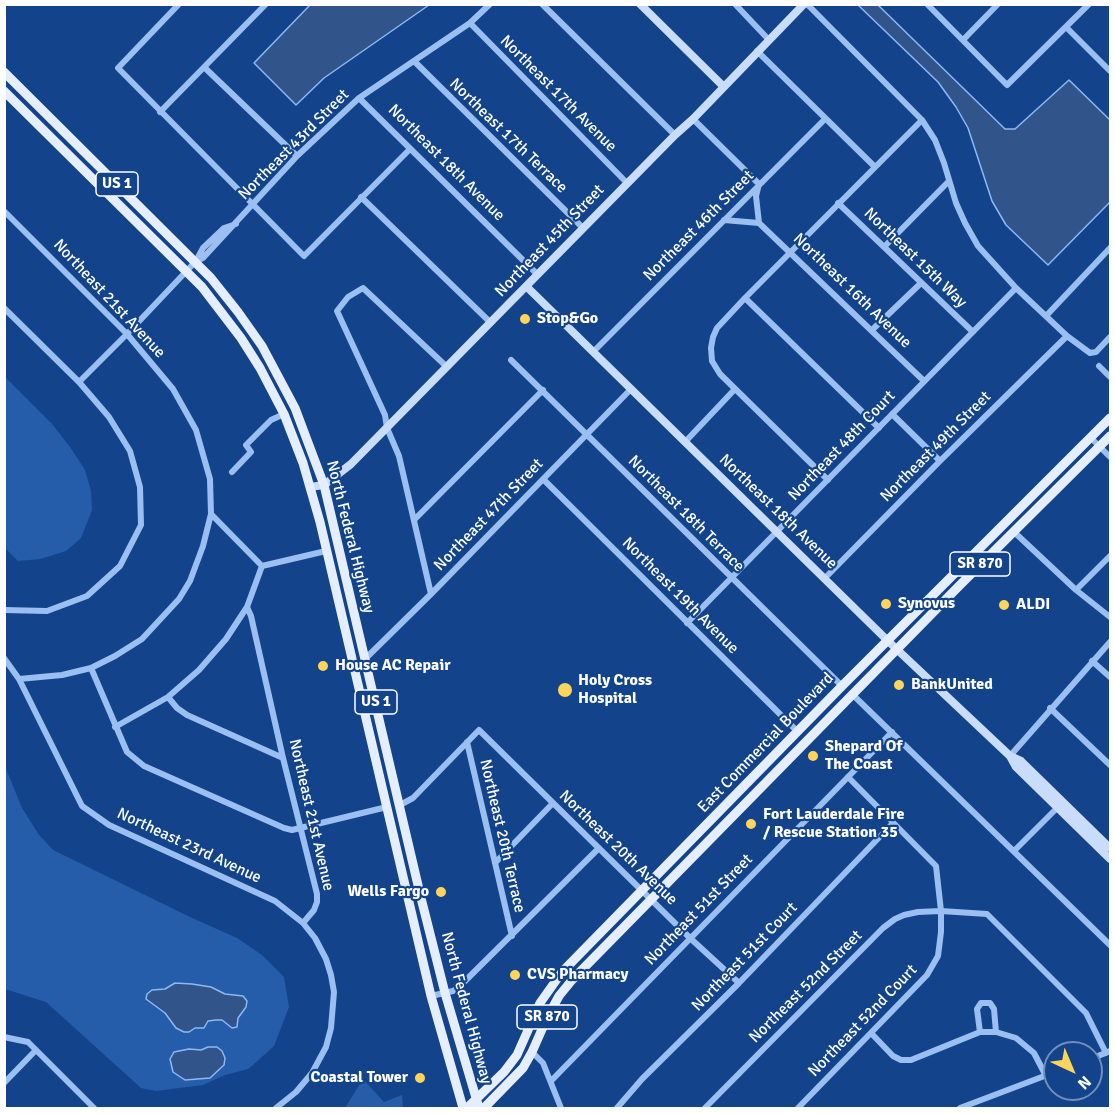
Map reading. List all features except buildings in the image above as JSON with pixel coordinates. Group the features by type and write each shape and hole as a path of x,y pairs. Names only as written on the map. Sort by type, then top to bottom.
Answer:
{"main road":[{"name":"North Federal Highway","path":"4,72 196,261 238,312 271,361 295,408 324,486 421,898 477,1104"},
{"path":"4,80 16,84"},
{"name":"North Federal Highway","path":"4,91 186,271 229,321 260,368 284,414 310,487 431,996 465,1108"},
{"path":"109,193 118,195 126,192"},
{"name":"East Commercial Boulevard","path":"465,1108 477,1104 517,1055 540,1003 554,981 842,686 1110,418"},
{"name":"East Commercial Boulevard","path":"484,1108 517,1076 532,1052 547,1018 572,980 1013,531 1110,436"},
{"path":"326,551 336,556 343,564"},
{"path":"745,803 751,790 751,780"},
{"path":"381,783 394,801 400,805"},
{"path":"387,807 406,831"},
{"path":"405,886 421,898"},
{"path":"468,1074 481,1083 493,1082"}],"street":[{"path":"179,4 118,68 251,205 304,256 410,149"},
{"path":"160,112 266,4"},
{"name":"Northeast 43rd Street","path":"79,382 128,334 186,271 196,261 203,258 236,224 297,156 359,98 470,23 489,4"},
{"path":"542,4 675,135"},
{"path":"640,4 723,86"},
{"path":"735,4 769,39"},
{"path":"805,4 922,120 935,140 960,213 978,246 1017,288 1067,336 1090,353 1096,352 1110,337"},
{"name":"Northeast 45th Street","path":"324,486 351,464 387,428 805,4"},
{"path":"927,4 1007,85 1089,4"},
{"path":"963,40 998,4"},
{"name":"Northeast 17th Avenue","path":"470,23 627,183"},
{"path":"1067,28 1110,71"},
{"path":"758,51 875,166"},
{"name":"Northeast 17th Terrace","path":"414,62 583,228"},
{"path":"205,68 297,156"},
{"name":"Northeast 18th Avenue","path":"359,98 538,275"},
{"path":"693,119 759,184 756,196 759,223 724,220"},
{"name":"Northeast 46th Street","path":"593,352 825,119"},
{"path":"828,480 720,374 712,361 713,338 717,328 745,298 922,120"},
{"path":"884,247 949,181"},
{"path":"362,196 491,323"},
{"name":"Northeast 15th Way","path":"838,203 973,332"},
{"name":"Northeast 21st Avenue","path":"4,211 128,334 173,389 195,430 210,479 211,514 203,546 190,580 179,599 142,639 91,668 62,675 19,679"},
{"name":"Northeast 16th Avenue","path":"759,223 924,381"},
{"path":"1046,315 1110,248"},
{"path":"872,330 921,283"},
{"name":"Northeast 18th Avenue","path":"527,287 888,641 1010,756 1021,761 1110,859"},
{"path":"431,594 399,456 387,428 385,415 336,311 348,297 363,288 447,367"},
{"name":"Northeast 48th Court","path":"687,623 1017,288"},
{"path":"745,298 879,428"},
{"path":"4,308 79,382 109,417 130,451 140,487 141,525 120,566 87,596 47,611 4,610"},
{"name":"Northeast 49th Street","path":"825,578 1067,336"},
{"name":"Northeast 18th Terrace","path":"511,360 842,686"},
{"path":"260,368 271,361"},
{"path":"1099,366 1110,377"},
{"name":"Northeast 47th Street","path":"365,659 631,389"},
{"path":"685,442 735,389"},
{"path":"415,519 543,390"},
{"path":"232,471 251,452 246,445 271,420 284,414"},
{"path":"892,414 940,461"},
{"path":"1091,438 1110,457"},
{"name":"Northeast 19th Avenue","path":"543,479 798,732"},
{"path":"310,487 324,486"},
{"path":"211,514 262,566"},
{"path":"1013,531 1076,590 1110,617"},
{"path":"262,566 326,551"},
{"path":"1076,590 1110,556"},
{"path":"115,727 168,697 199,670 226,639 247,607 262,566"},
{"name":"Northeast 21st Avenue","path":"247,607 251,616 317,902 314,910 303,923"},
{"path":"1010,756 1110,642"},
{"name":"Northeast 23rd Avenue","path":"4,658 19,679 82,806 109,825 275,901 303,923"},
{"path":"1092,661 1110,677"},
{"path":"91,668 127,752 144,766 292,830 387,807"},
{"path":"852,694 1110,945"},
{"path":"168,697 187,715 283,758"},
{"path":"1050,708 1110,765"},
{"name":"Northeast 20th Avenue","path":"466,742 479,730 739,984"},
{"name":"Northeast 51st Street","path":"550,1081 892,732"},
{"path":"400,805 413,798 466,742"},
{"name":"Northeast 20th Terrace","path":"466,742 512,936"},
{"path":"848,777 936,866 941,911 987,914 1086,1013 1108,1052"},
{"path":"495,862 553,803"},
{"path":"1014,851 1060,805"},
{"name":"Northeast 18th Avenue","path":"1060,805 1110,848"},
{"name":"Northeast 51st Court","path":"617,1108 642,1079 739,984 893,823"},
{"path":"431,996 459,987 599,848"},
{"name":"Northeast 52nd Court","path":"798,1108 934,966 940,945 941,911"},
{"name":"Northeast 52nd Street","path":"705,1108 889,924 895,919 918,912 941,911"},
{"path":"276,1108 296,1092 312,1073 326,1047 331,1028 334,992 331,975 315,938 303,923"},
{"path":"981,1032 977,1009 981,1003 990,1003 994,1009 996,1032"},
{"path":"871,1033 893,1056 901,1060 911,1060 981,1032 996,1032 1017,1038 1034,1053 1043,1070"},
{"path":"4,1036 28,1042 94,1108"},
{"path":"4,1083 36,1050"},
{"path":"532,1052 543,1063 561,1108"},
{"path":"960,1108 1043,1077"}],"shaded area":[{"path":"310,5 429,5 324,78 296,105 254,63"},
{"path":"858,5 878,5 1005,129 1015,129 1069,80 1110,120 1110,202 1048,265 1006,225 992,201 968,128 938,82"},
{"path":"5,377 52,424 70,447 85,470 91,491 92,510 81,538 66,551 40,559 18,561 5,548"},
{"path":"4,764 22,808 39,835 53,850 237,938 262,955 284,977 289,1007 274,1046 253,1065 248,1069 225,1075 203,1085 156,1091 141,1088 46,1002 5,989"},
{"path":"175,983 211,987 225,994 243,996 247,1001 246,1007 238,1018 237,1027 232,1028 222,1020 216,1020 208,1021 204,1028 195,1028 189,1032 176,1028 165,1013 146,999 147,994 152,990 165,989"},
{"path":"217,1047 225,1058 224,1065 210,1078 185,1080 173,1072 170,1059 174,1052 189,1049 201,1050"},
{"path":"363,1079 384,1102 402,1095 403,1108 345,1108"}],"place":[{"name":"Stop&Go","path":"525,319"},
{"name":"Synovus","path":"886,604"},
{"name":"ALDI","path":"1004,605"},
{"name":"House AC Repair","path":"323,666"},
{"name":"BankUnited","path":"899,685"},
{"name":"Holy Cross Hospital","path":"565,690"},
{"name":"Shepard Of The Coast","path":"813,756"},
{"name":"Fort Lauderdale Fire / Rescue Station 35","path":"751,824"},
{"name":"Wells Fargo","path":"441,892"},
{"name":"CVS Pharmacy","path":"515,975"},
{"name":"Coastal Tower","path":"420,1078"}]}
